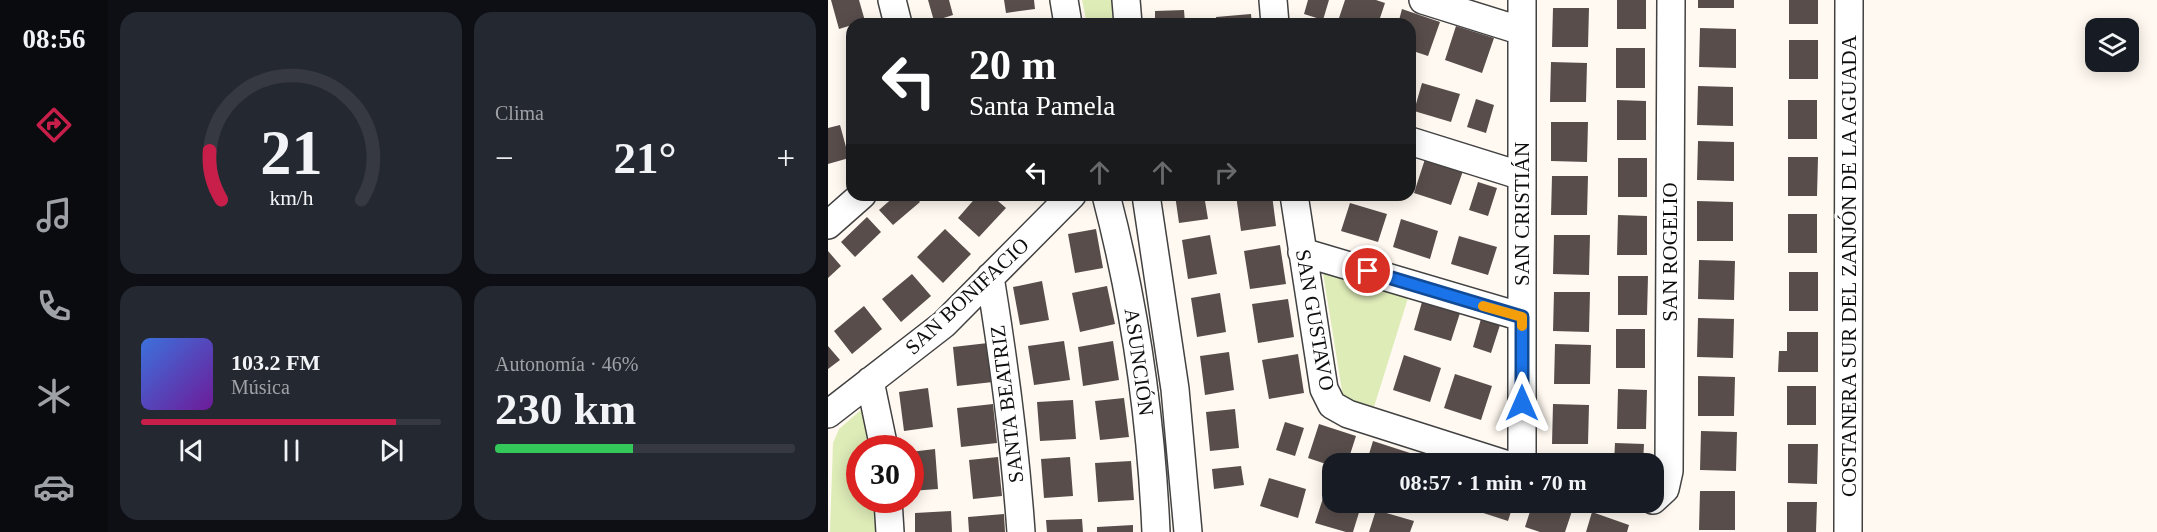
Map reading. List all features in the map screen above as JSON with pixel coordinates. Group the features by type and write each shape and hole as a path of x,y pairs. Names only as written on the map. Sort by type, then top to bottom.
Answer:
{"street":[{"path":"892,0 896,18"},
{"path":"1064,0 1067,18"},
{"path":"1126,0 1128,18"},
{"path":"1273,0 1274,18"},
{"path":"1423,0 1522,31"},
{"name":"SAN CRISTIÁN","path":"1522,0 1522,453"},
{"name":"SAN ROGELIO","path":"1664,490 1669,471 1671,0"},
{"name":"COSTANERA SUR DEL ZANJÓN DE LA AGUADA","path":"1848,532 1849,0"},
{"path":"1416,143 1522,176"},
{"path":"828,225 855,201"},
{"name":"SAN BONIFACIO","path":"828,414 944,324 1066,201"},
{"name":"ASUNCIÓN","path":"1108,201 1130,299 1143,377 1156,531"},
{"name":"ASUNCIÓN","path":"1147,201 1175,389 1190,532"},
{"name":"SAN GUSTAVO","path":"1295,201 1324,389 1332,405 1348,414 1470,453"},
{"path":"1302,252 1522,317"},
{"name":"SANTA BEATRIZ","path":"990,277 1004,357 1021,532"},
{"path":"870,381 881,435"},
{"path":"889,513 890,532"},
{"path":"1156,531 1190,532"}],"green space":[{"path":"1082,0 1119,0 1120,18 1086,18"},
{"path":"1323,273 1408,298 1374,407 1343,397"},
{"path":"862,409 870,435 846,435 846,513 879,513 881,532 830,532 833,443 839,429"}],"building":[{"path":"831,0 859,0 864,18 846,18 846,27 839,29"},
{"path":"928,0 949,0 953,15 933,18"},
{"path":"1004,0 1034,0 1035,9 1006,13"},
{"path":"1308,0 1329,0 1324,18 1304,14"},
{"path":"1345,0 1376,0 1385,3 1380,18 1339,18"},
{"path":"1617,0 1646,0 1646,29 1617,29"},
{"path":"1698,0 1734,0 1734,8 1698,8"},
{"path":"1789,0 1818,0 1818,24 1789,24"},
{"path":"1553,8 1589,8 1588,47 1552,47"},
{"path":"1402,9 1440,22 1428,56 1416,52 1416,18 1400,18"},
{"path":"1184,10 1185,18 1155,18 1155,11"},
{"path":"1251,14 1251,18 1216,18"},
{"path":"1456,26 1494,38 1482,73 1445,60"},
{"path":"1700,28 1736,29 1736,68 1699,67"},
{"path":"1789,40 1818,40 1818,79 1789,79"},
{"path":"1616,48 1645,48 1645,88 1616,88"},
{"path":"1551,62 1587,63 1586,102 1550,102"},
{"path":"1422,83 1460,94 1451,122 1416,112"},
{"path":"1698,86 1733,87 1733,126 1697,125"},
{"path":"1476,99 1494,105 1486,133 1467,127"},
{"path":"1617,100 1646,101 1646,140 1617,140"},
{"path":"1788,100 1817,100 1817,139 1788,139"},
{"path":"1551,122 1588,122 1587,162 1551,161"},
{"path":"840,125 846,147 846,159 828,164 828,128"},
{"path":"1698,141 1734,142 1734,181 1697,180"},
{"path":"1788,157 1818,157 1817,196 1788,196"},
{"path":"1618,158 1647,158 1647,197 1618,197"},
{"path":"1425,159 1463,171 1451,205 1416,194"},
{"path":"1552,176 1588,176 1587,215 1551,215"},
{"path":"1478,182 1497,188 1488,216 1469,210"},
{"path":"889,201 920,202 893,225 879,210"},
{"path":"973,201 998,201 1006,208 979,237 958,218"},
{"path":"1176,201 1205,201 1208,219 1179,223"},
{"path":"1237,201 1273,201 1276,226 1241,231"},
{"path":"1697,201 1733,202 1733,241 1697,241"},
{"path":"1350,203 1387,214 1378,242 1341,231"},
{"path":"1788,214 1817,214 1817,253 1788,253"},
{"path":"1618,215 1647,216 1647,255 1617,255"},
{"path":"867,217 881,232 855,257 841,242"},
{"path":"1401,219 1438,231 1430,259 1393,247"},
{"path":"945,229 971,254 943,283 917,257"},
{"path":"1096,229 1103,268 1075,273 1068,234"},
{"path":"1210,235 1217,274 1188,279 1182,240"},
{"path":"1554,235 1590,235 1589,275 1553,274"},
{"path":"1459,236 1497,247 1488,275 1451,264"},
{"path":"1280,245 1286,284 1250,289 1244,251"},
{"path":"828,251 841,266 828,278"},
{"path":"1699,260 1735,261 1734,300 1698,299"},
{"path":"1789,272 1818,272 1818,311 1789,311"},
{"path":"912,274 931,296 901,322 882,299"},
{"path":"1618,276 1648,276 1647,315 1618,315"},
{"path":"1042,281 1049,320 1020,325 1013,287"},
{"path":"1107,286 1115,324 1080,332 1072,293"},
{"path":"1554,292 1590,292 1589,332 1553,331"},
{"path":"1220,293 1226,332 1197,337 1191,298"},
{"path":"1288,299 1294,337 1258,343 1252,304"},
{"path":"1422,302 1460,313 1451,341 1414,330"},
{"path":"864,306 882,329 852,354 834,331"},
{"path":"1698,318 1734,319 1733,358 1697,357"},
{"path":"1481,319 1500,325 1491,353 1473,347"},
{"path":"1616,329 1645,329 1645,368 1616,368"},
{"path":"1787,332 1818,332 1818,372 1778,372 1779,351 1787,351"},
{"path":"1064,341 1070,380 1034,385 1028,346"},
{"path":"1113,341 1119,380 1083,386 1078,347"},
{"path":"988,343 993,382 957,386 953,347"},
{"path":"1555,344 1591,345 1590,384 1554,384"},
{"path":"828,346 840,360 828,369"},
{"path":"1229,352 1234,390 1205,395 1200,356"},
{"path":"1298,354 1304,393 1269,399 1262,360"},
{"path":"1404,355 1441,368 1430,402 1393,390"},
{"path":"1455,374 1492,386 1481,420 1444,408"},
{"path":"1698,376 1735,377 1734,416 1698,416"},
{"path":"1787,386 1816,386 1816,425 1787,425"},
{"path":"928,388 933,427 904,431 899,392"},
{"path":"1618,389 1647,390 1646,429 1617,429"},
{"path":"1124,398 1129,437 1100,440 1095,401"},
{"path":"1073,400 1076,439 1040,441 1037,402"},
{"path":"993,404 997,443 961,447 957,408"},
{"path":"1553,404 1589,405 1588,444 1552,444"},
{"path":"1235,409 1239,448 1210,451 1206,412"},
{"path":"1285,422 1304,428 1295,456 1276,450"},
{"path":"1319,424 1356,436 1351,453 1322,453 1322,463 1308,458"},
{"path":"1701,431 1737,432 1736,471 1700,470"},
{"path":"1373,441 1410,453 1369,453"},
{"path":"1615,443 1644,444 1644,453 1614,453"},
{"path":"1788,444 1818,444 1817,484 1788,483"},
{"path":"935,449 938,489 924,490 924,450"},
{"path":"998,457 1002,496 973,499 969,460"},
{"path":"1070,457 1073,496 1044,498 1041,459"},
{"path":"1131,461 1134,500 1098,502 1095,463"},
{"path":"1241,466 1244,485 1214,489 1212,469"},
{"path":"1269,478 1306,489 1298,518 1260,506"},
{"path":"1700,491 1735,491 1735,530 1699,530"},
{"path":"1322,501 1322,513 1359,513 1353,532 1315,523"},
{"path":"1787,502 1817,502 1816,532 1787,532"},
{"path":"951,511 952,532 915,532 915,513"},
{"path":"1375,513 1386,513 1414,521 1410,532 1369,532"},
{"path":"1483,513 1511,513 1508,521"},
{"path":"1529,513 1571,513 1565,532 1540,532 1525,527"},
{"path":"1592,513 1629,525 1627,532 1586,532"},
{"path":"1004,514 1005,532 969,532 968,517"},
{"path":"1082,519 1083,532 1047,532 1046,520"},
{"path":"1133,525 1133,532 1097,532 1097,527"}],"slow traffic":[{"path":"1483,306 1522,317 1522,326"}],"route":[{"path":"1368,271 1522,317 1522,403"}]}
